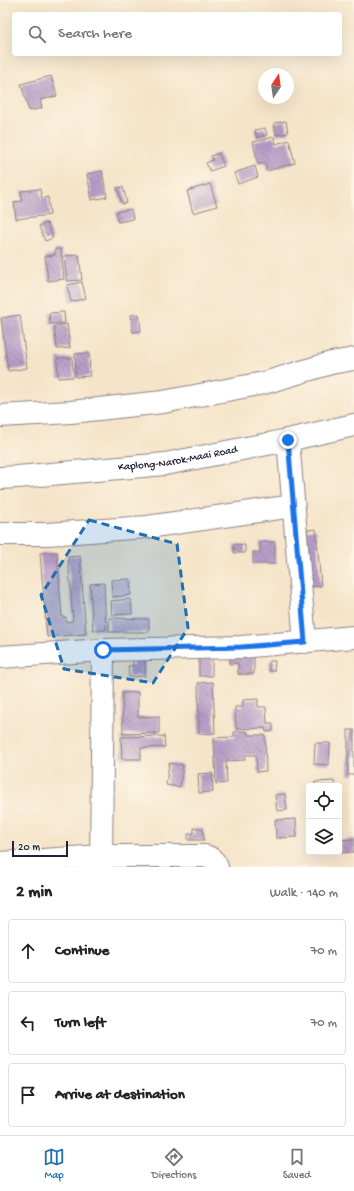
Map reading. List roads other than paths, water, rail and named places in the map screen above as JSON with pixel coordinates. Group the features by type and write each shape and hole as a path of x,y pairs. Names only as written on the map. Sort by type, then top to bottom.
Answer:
{"main road":[{"path":"0,416 71,412 163,402 264,383 331,363 354,359"},
{"name":"Kaplong-Narok-Maai Road","path":"0,478 165,464 288,440 354,425"},
{"path":"288,440 305,642"},
{"path":"0,534 47,534 147,527 293,506"},
{"path":"0,657 103,650 241,647 354,637"},
{"path":"101,862 103,650"},
{"path":"0,863 101,862 204,856 210,857 217,867"}]}
